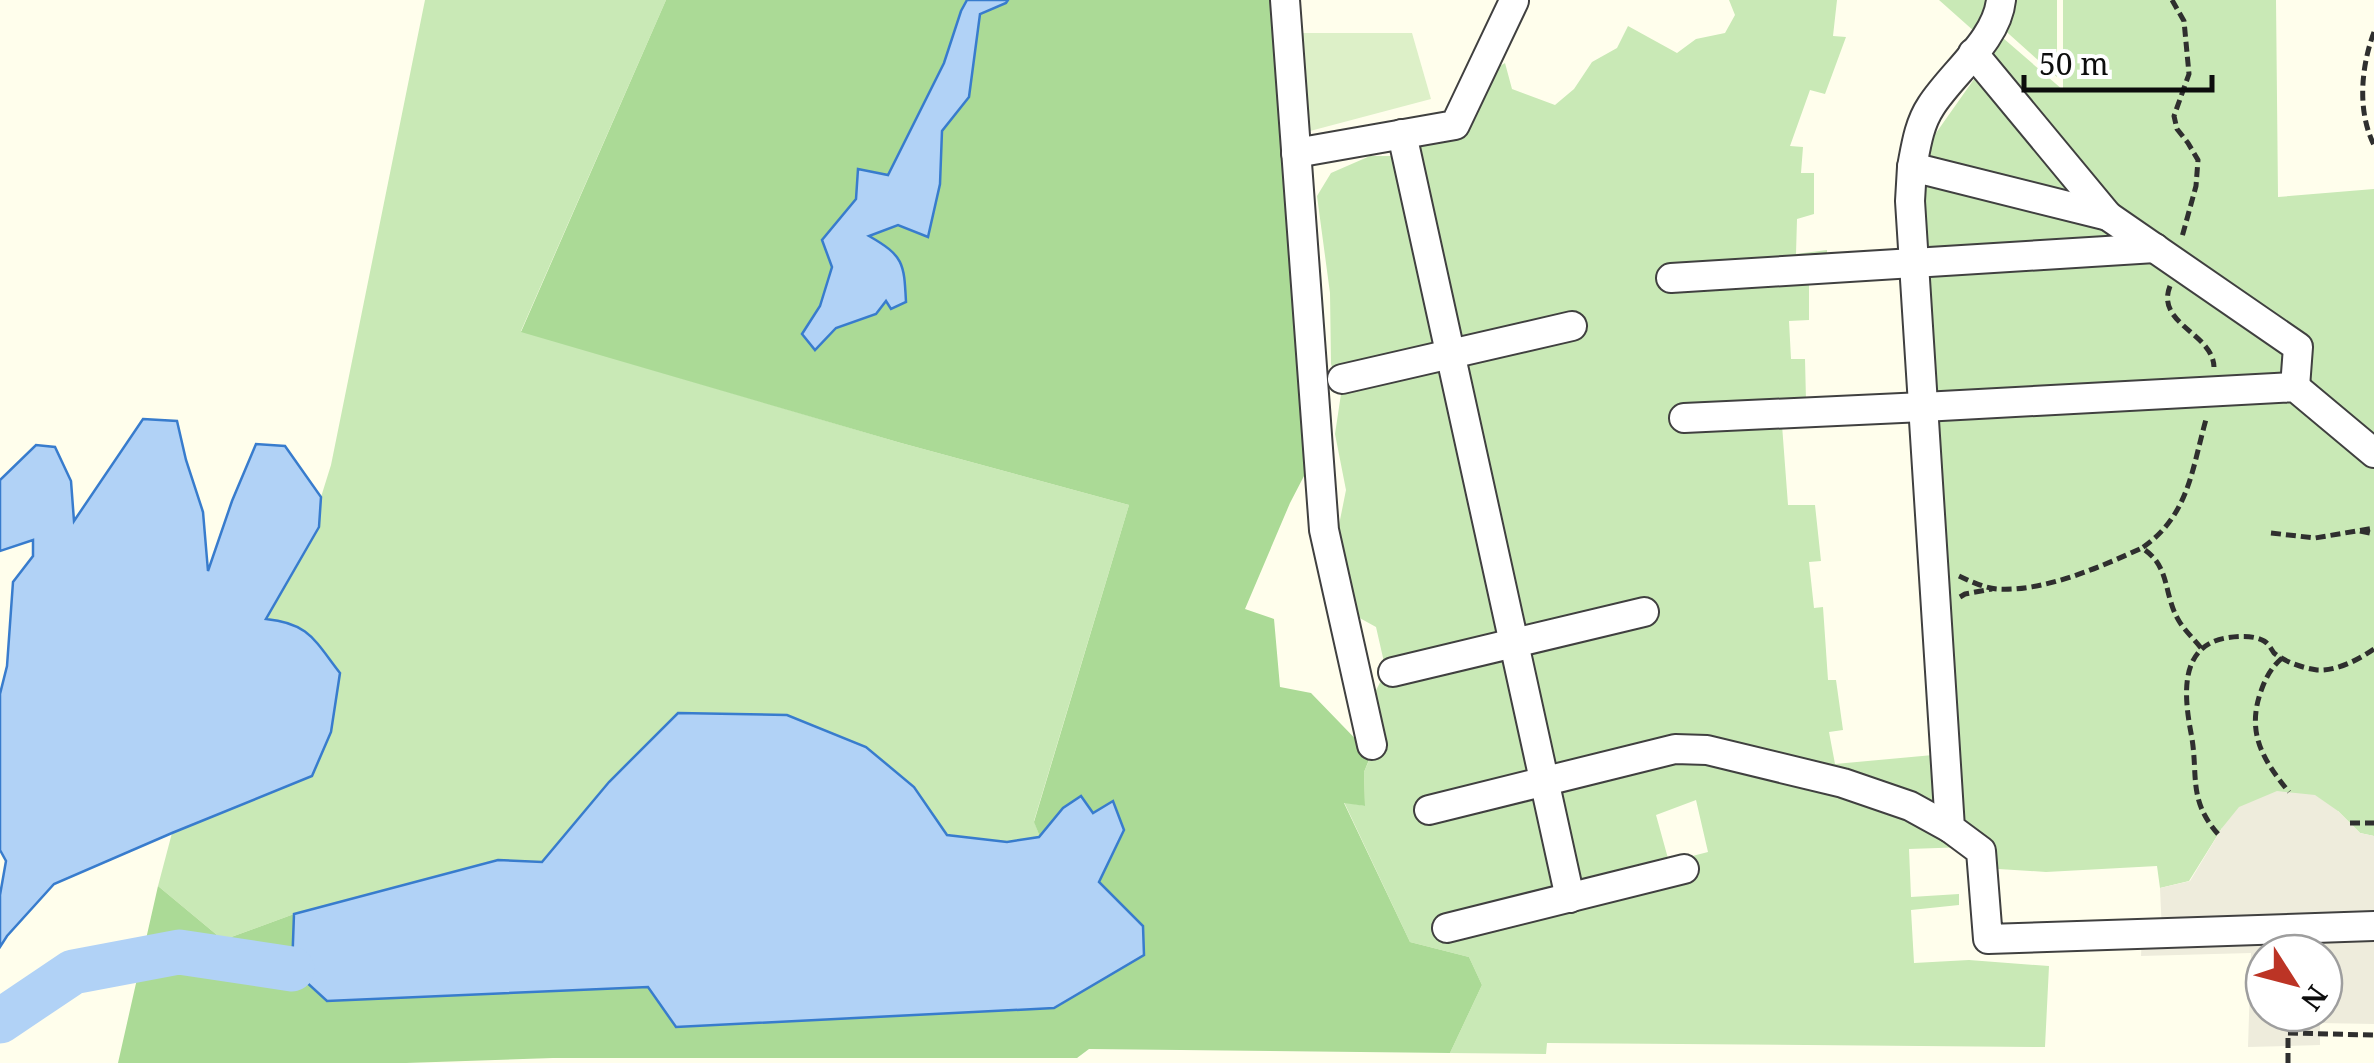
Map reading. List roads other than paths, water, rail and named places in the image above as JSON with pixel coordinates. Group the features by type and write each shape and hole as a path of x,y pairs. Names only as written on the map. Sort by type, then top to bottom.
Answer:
{"street":[{"path":"1285,0 1324,530 1372,745"},
{"path":"1296,153 1456,125 1513,0"},
{"path":"1950,828 1910,201 1912,167 1917,138 1929,108 1990,34 2001,0"},
{"path":"1973,53 2108,216 2298,347 2295,387"},
{"path":"1402,134 1570,898"},
{"path":"1912,167 2108,216"},
{"path":"1671,278 2154,248"},
{"path":"1342,379 1572,326"},
{"path":"1684,418 2295,387 2374,454"},
{"path":"1393,672 1644,612"},
{"path":"1429,810 1674,750 1707,750 1843,783 1910,806 1950,828 1981,852 1988,939 2374,926"},
{"path":"1447,928 1684,869"}],"water":[{"path":"967,0 1008,0 980,14 969,97 942,131 940,184 928,237 898,225 869,236 900,262 906,302 891,309 886,301 876,314 836,328 815,350 802,334 820,306 832,267 822,240 856,199 858,169 888,175 944,63"},
{"path":"143,419 177,421 203,512 208,571 256,444 285,446 321,497 319,527 266,619 302,629 340,673 331,732 312,776 54,884 0,947 0,895 6,861 0,850 0,694 7,666 13,582 33,556 33,540 0,551 0,480 36,445 55,447 71,481 74,521"},
{"path":"678,713 787,715 866,747 914,787 947,835 1007,842 1039,837 1063,808 1081,796 1093,813 1113,801 1124,830 1099,882 1143,926 1144,955 1054,1008 676,1027 648,987 327,1001 292,969 294,914 498,860 542,862 609,782"}],"waterway":[{"path":"0,1021 73,972 179,952 292,969"}]}
